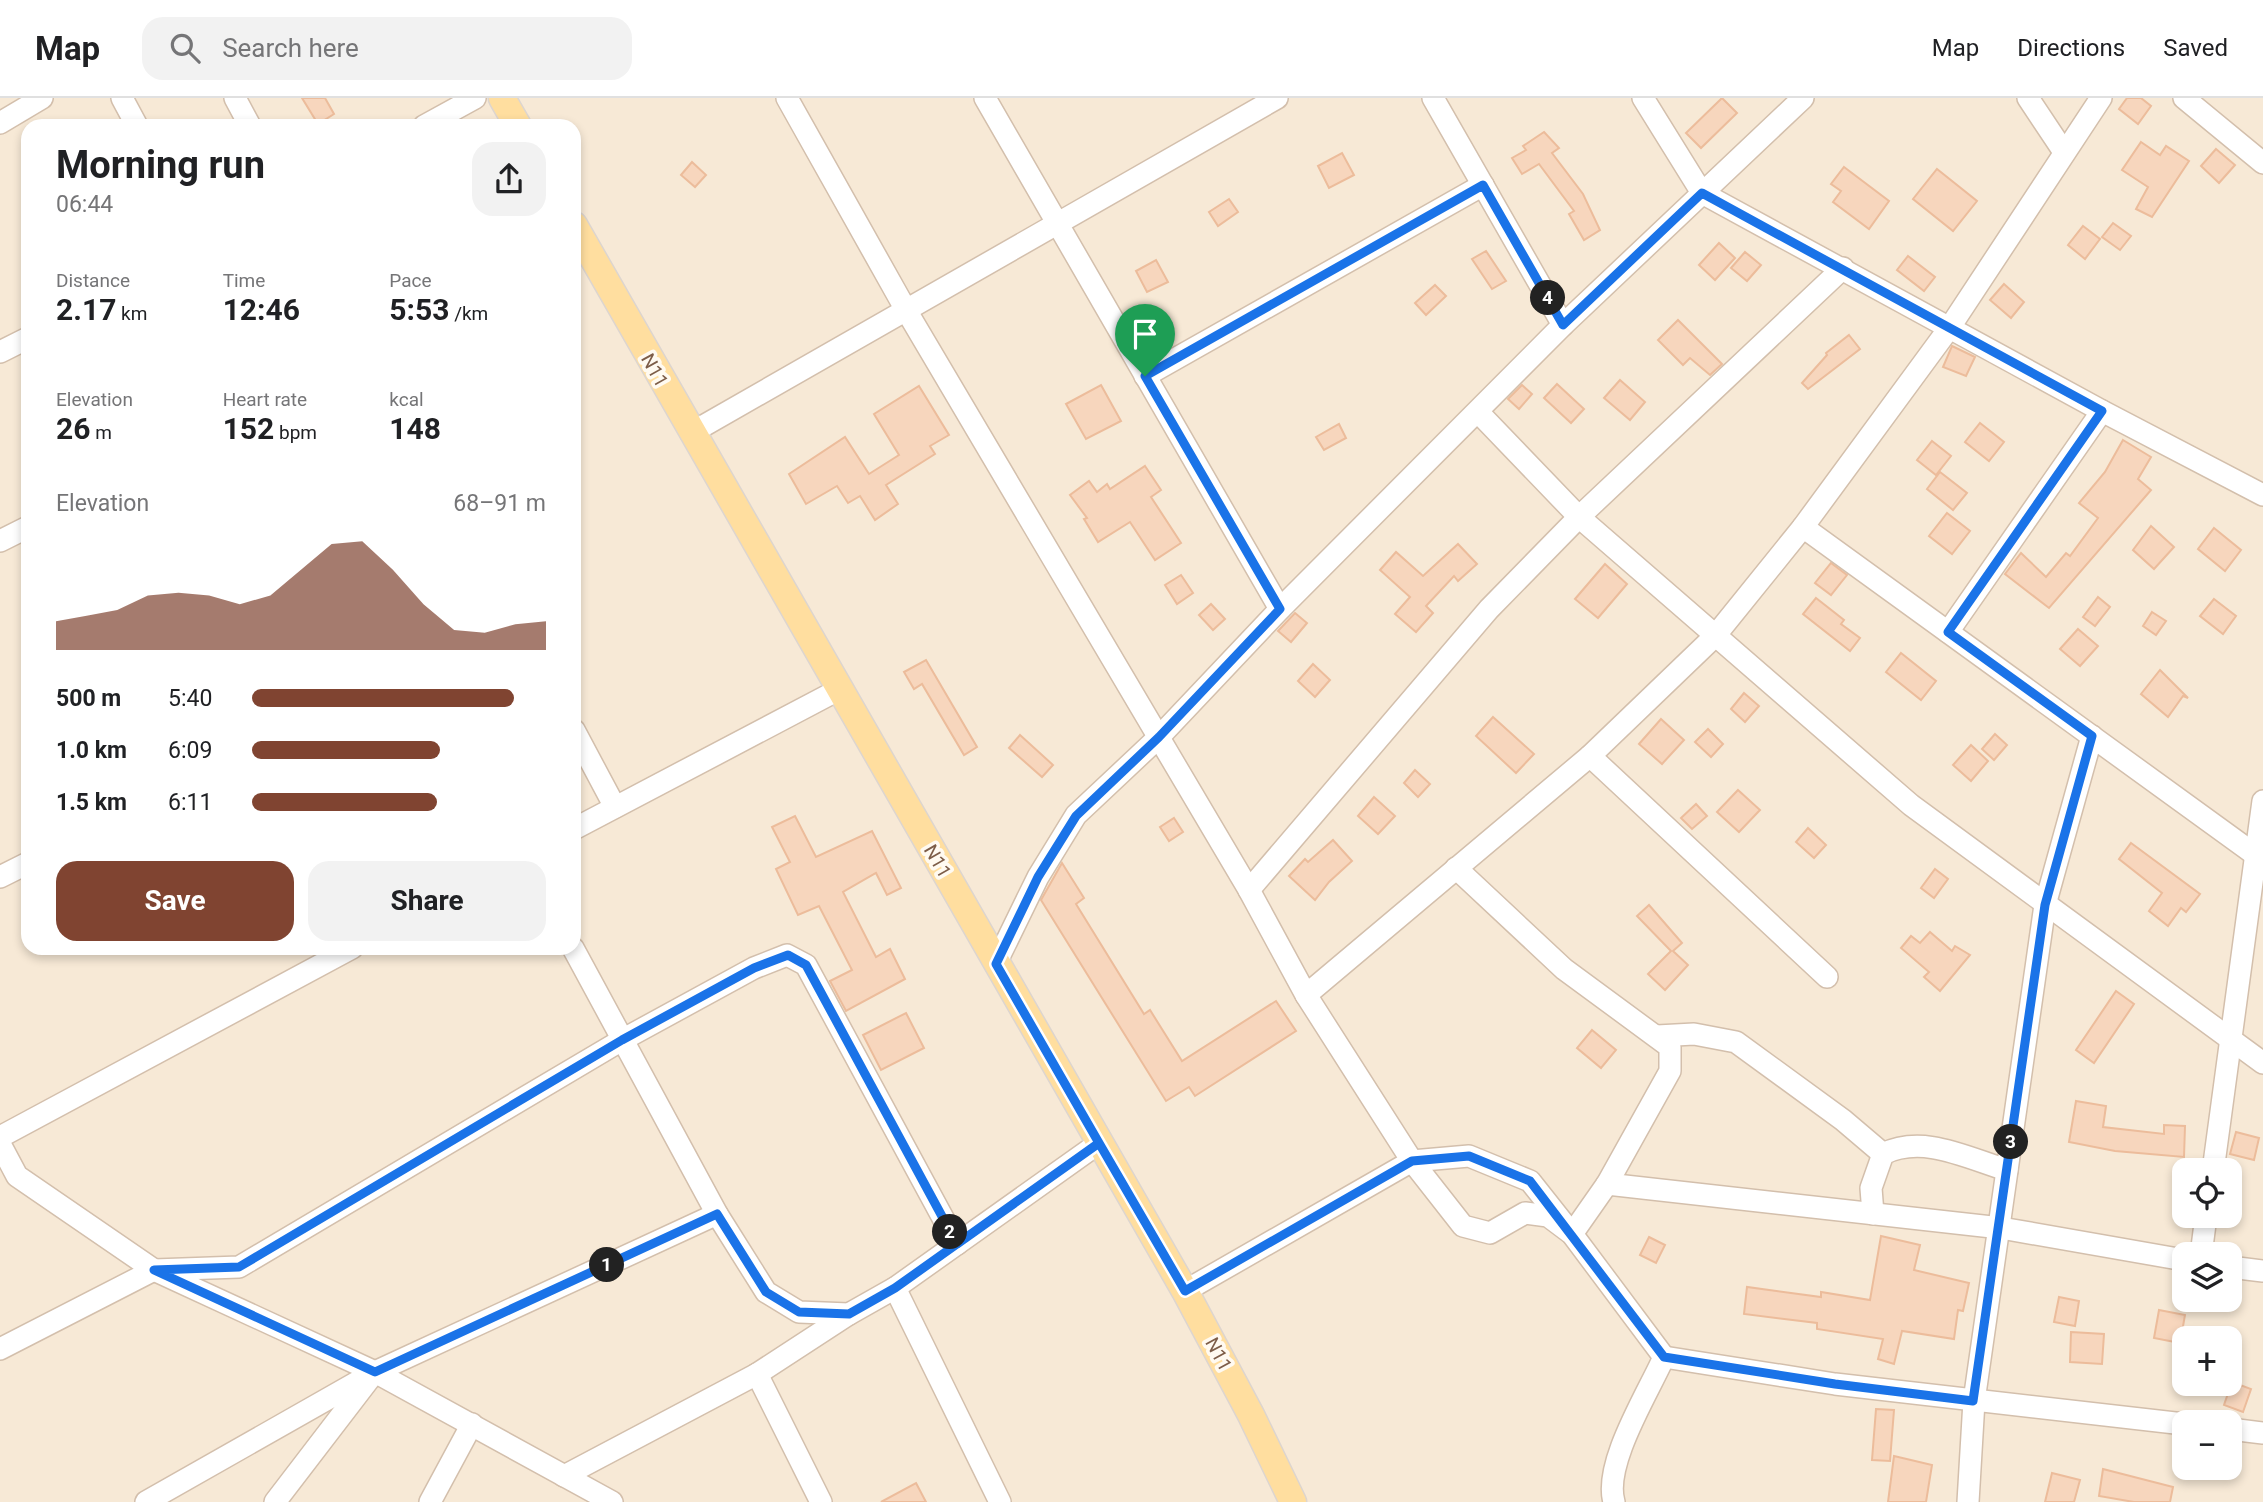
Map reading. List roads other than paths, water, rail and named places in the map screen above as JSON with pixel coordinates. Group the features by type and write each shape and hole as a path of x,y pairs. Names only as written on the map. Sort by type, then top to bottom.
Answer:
{"main road":[{"path":"502,98 514,119"},
{"name":"N11","path":"581,237 1185,1291 1251,1415 1293,1502"}],"street":[{"path":"0,123 42,98"},
{"path":"122,98 133,119"},
{"path":"235,98 246,119"},
{"path":"437,119 475,98"},
{"path":"787,98 906,310 1250,890 1306,995 1412,1161 1463,1226 1490,1233 1525,1213 1548,1216 1572,1234"},
{"path":"985,98 1280,609"},
{"path":"691,433 1277,98"},
{"path":"1433,98 1563,325"},
{"path":"1643,98 1702,193 2102,411 2263,495"},
{"path":"996,964 1038,877 1076,816 1159,737 1280,609 1479,413 1563,325 1803,98"},
{"path":"2028,98 2064,152"},
{"path":"1306,995 1590,756 1715,636 1803,527 1950,327 2101,98"},
{"path":"2184,98 2263,163"},
{"path":"1145,376 1483,185"},
{"path":"1250,890 1489,609 1579,517 1843,268"},
{"path":"0,352 21,342"},
{"path":"1948,632 2102,411"},
{"path":"1479,413 1579,517 1911,805 2263,1063"},
{"path":"1803,527 2257,856"},
{"path":"0,541 21,530"},
{"path":"581,825 840,689"},
{"path":"1968,1502 1973,1401 2001,1228 2045,905 2092,736"},
{"path":"581,743 615,807"},
{"path":"1590,756 1827,978"},
{"path":"2215,1158 2263,801"},
{"path":"0,877 21,866"},
{"path":"1456,868 1564,969 1670,1046 1670,1071 1607,1184 1572,1234"},
{"path":"0,1137 339,955"},
{"path":"577,955 717,1214 766,1292 799,1312 849,1314"},
{"path":"0,1349 154,1270 239,1267 622,1040 754,968 788,955 806,965 957,1244"},
{"path":"1657,1036 1694,1034 1735,1042 1843,1120 1883,1154"},
{"path":"564,1476 758,1374 849,1314 895,1288 1099,1143"},
{"path":"0,1144 17,1175 154,1270 375,1372 612,1502"},
{"path":"1873,1214 1871,1188 1883,1154 1899,1146 1929,1146 2007,1170"},
{"path":"1185,1291 1412,1161 1469,1156 1530,1181 1664,1357 1835,1384 2172,1423"},
{"path":"1607,1184 2001,1228 2172,1258"},
{"path":"146,1502 375,1372 717,1214"},
{"path":"2242,1268 2263,1271"},
{"path":"895,1288 1000,1502"},
{"path":"1614,1502 1611,1489 1616,1462 1664,1357"},
{"path":"275,1502 375,1372"},
{"path":"758,1374 821,1502"},
{"path":"430,1502 472,1424"},
{"path":"2242,1430 2263,1433"}]}
